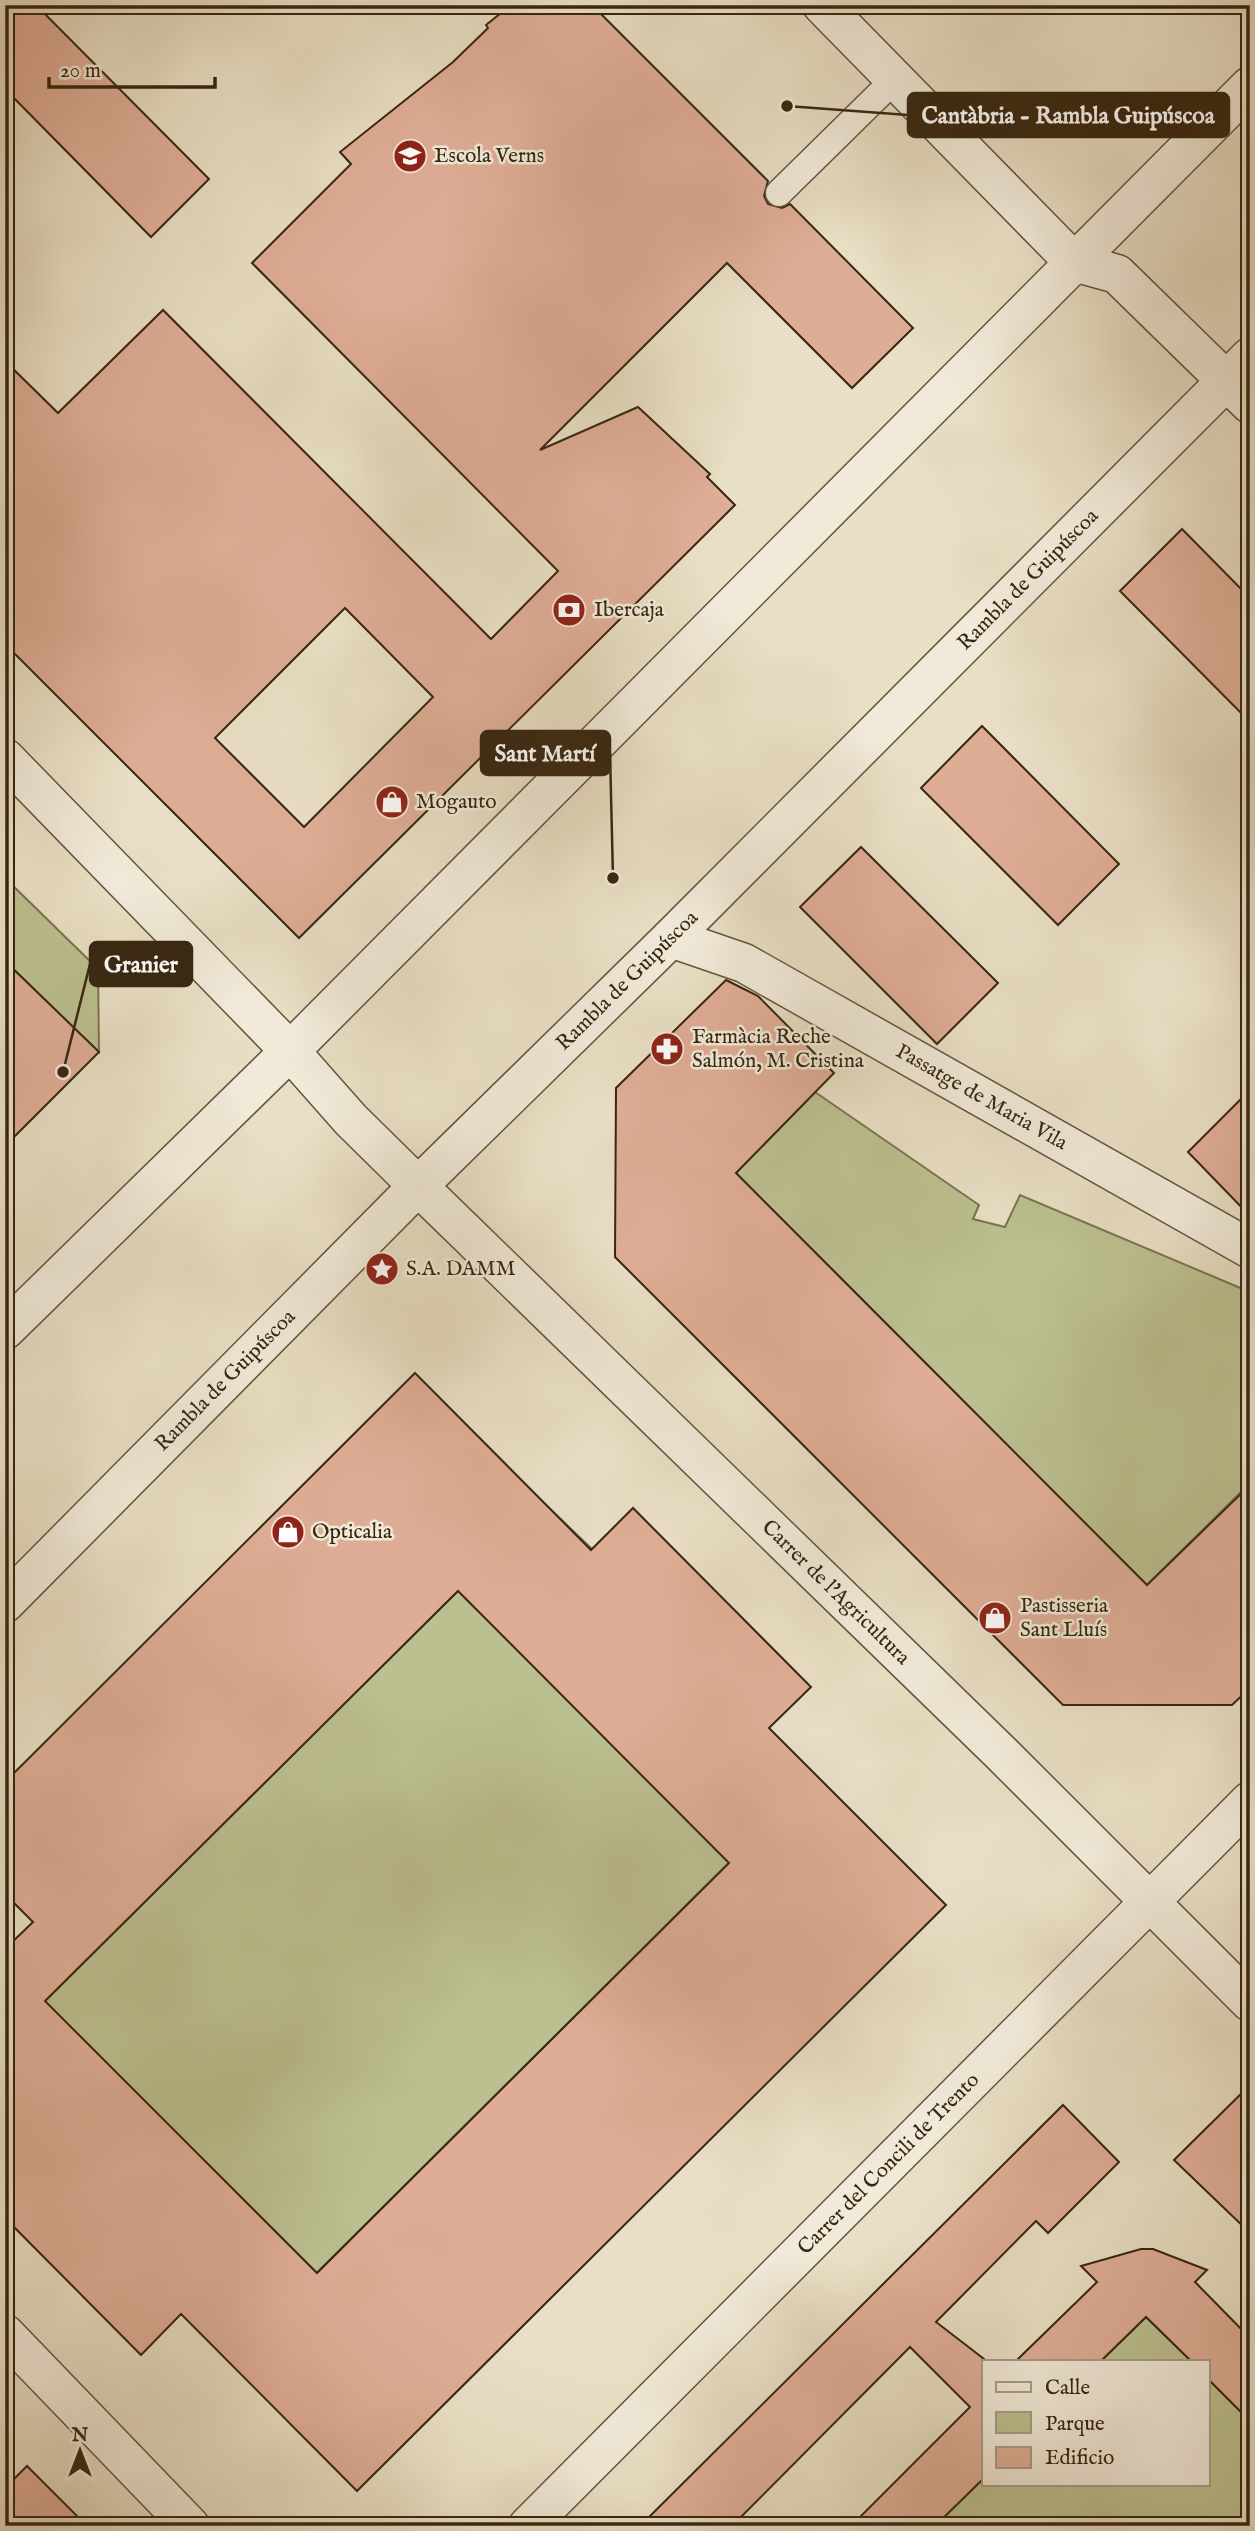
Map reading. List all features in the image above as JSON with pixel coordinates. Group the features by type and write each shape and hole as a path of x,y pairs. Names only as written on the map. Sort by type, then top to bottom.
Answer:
{"street":[{"path":"822,5 1074,262 1117,274 1242,380"},
{"path":"5,1330 290,1051 1250,86"},
{"name":"Rambla de Guipúscoa","path":"5,1603 418,1186 1242,380"},
{"path":"5,758 290,1051"},
{"name":"Passatge de Maria Vila","path":"671,938 744,963 1250,1249"},
{"name":"Carrer de l'Agricultura","path":"290,1051 351,1120 1250,2002"},
{"name":"Carrer del Concili de Trento","path":"528,2526 1250,1801"},
{"path":"5,2334 190,2526"}],"lane":[{"path":"779,192 895,79"}],"green space":[{"path":"5,878 98,969 99,1052 5,961"},
{"path":"815,1092 979,1205 973,1219 1005,1227 1020,1195 1250,1292 1250,1483 1147,1585 736,1173"},
{"path":"545,1504 592,1549 504,1637 816,1776 228,2361 5,2041"},
{"path":"1146,2317 1190,2360 1102,2360"},
{"path":"1210,2381 1250,2421 1250,2526 935,2526 982,2480 982,2486 1210,2486"}],"building":[{"path":"5,5 36,5 209,179 151,237 5,89"},
{"path":"511,5 592,5 768,181 764,196 768,204 782,208 790,204 913,328 852,388 727,263 540,450 638,407 710,474 707,477 735,505 299,938 5,644 5,361 58,413 163,310 491,639 558,571 252,263 351,164 340,152 453,62 488,28 486,25","holes":["345,608 433,697 304,827 215,738"]},
{"path":"1182,529 1250,598 1250,722 1120,591"},
{"path":"982,726 1119,864 1058,925 921,788"},
{"path":"861,847 998,983 937,1044 800,907"},
{"path":"5,961 99,1052 5,1146"},
{"path":"726,980 758,996 834,1073 736,1173 1147,1585 1250,1485 1250,1688 1232,1705 1063,1705 615,1257 616,1088"},
{"path":"1250,1090 1250,1216 1188,1152"},
{"path":"415,1373 591,1550 633,1508 811,1687 769,1728 946,1905 357,2491 181,2314 141,2355 5,2218 5,1949 33,1922 5,1894 5,1782","holes":["458,1591 729,1863 317,2273 45,2001"]},
{"path":"1250,2085 1250,2233 1174,2160"},
{"path":"1063,2105 1119,2162 1048,2233 1036,2221 936,2322 984,2360 982,2480 935,2526 851,2526 970,2407 910,2347 732,2526 640,2526"},
{"path":"1141,2249 1153,2249 1207,2270 1195,2282 1250,2338 1250,2421 1210,2381 1210,2360 1190,2360 1146,2317 1102,2360 1017,2360 1097,2282 1081,2266"},
{"path":"27,2466 87,2526 5,2526 5,2488"}],"place":[{"name":"Cantàbria - Rambla Guipúscoa","path":"787,106"},
{"name":"Escola Verns","path":"410,156"},
{"name":"Ibercaja","path":"569,610"},
{"name":"Mogauto","path":"392,802"},
{"name":"Sant Martí","path":"613,878"},
{"name":"Farmàcia Reche Salmón, M. Cristina","path":"667,1049"},
{"name":"Granier","path":"63,1072"},
{"name":"S.A. DAMM","path":"382,1269"},
{"name":"Opticalia","path":"288,1532"},
{"name":"Pastisseria Sant Lluís","path":"995,1618"}]}
